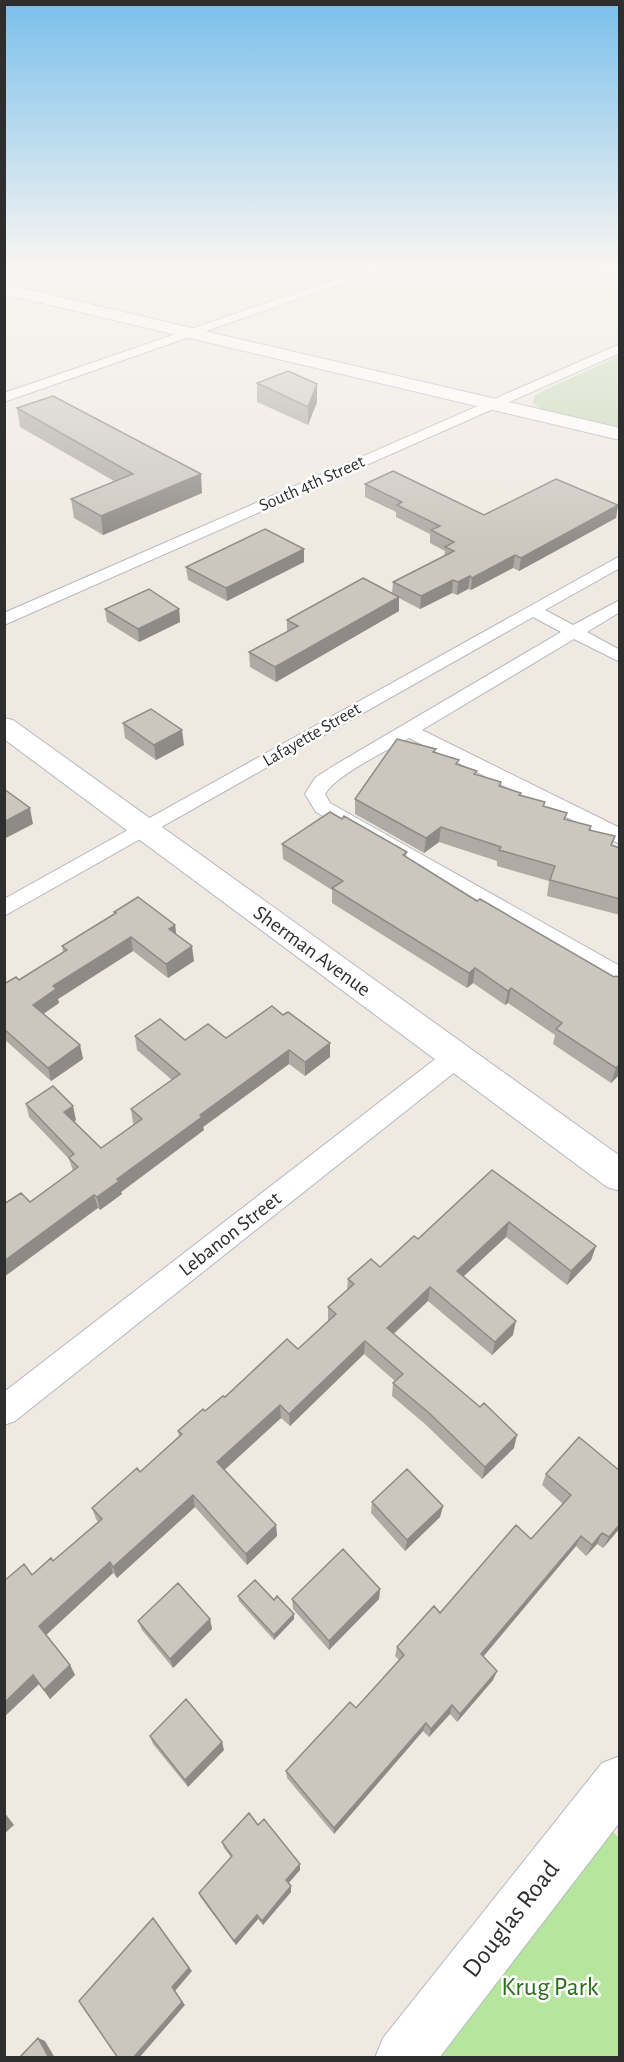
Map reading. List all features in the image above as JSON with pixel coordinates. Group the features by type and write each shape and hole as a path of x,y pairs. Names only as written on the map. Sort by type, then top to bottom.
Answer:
{"street":[{"path":"4,398 118,358"},
{"path":"298,358 620,434"},
{"name":"South 4th Street","path":"4,620 597,358"},
{"name":"Lafayette Street","path":"4,909 620,561"},
{"path":"620,605 322,782 315,794 323,807 620,977"},
{"path":"532,610 620,657"},
{"name":"Sherman Avenue","path":"4,726 620,1176"},
{"path":"408,730 427,742 620,837"},
{"name":"Lebanon Street","path":"4,1411 456,1057"},
{"name":"Douglas Road","path":"403,2058 620,1781"}],"green space":[{"path":"614,358 619,358 619,430 548,413 532,403 535,396"},
{"name":"Krug Park","path":"596,1814 619,1838 619,2057 407,2058"}],"building":[{"path":"288,371 317,384 308,407 257,383"},
{"path":"53,396 201,474 101,516 71,499 133,474 17,408"},
{"path":"393,471 484,515 556,479 618,505 521,558 515,555 472,578 470,576 458,582 453,580 421,596 393,582 454,551 445,547 454,542 431,530 440,526 397,505 402,502 365,484"},
{"path":"265,529 304,549 226,588 186,567"},
{"path":"363,578 399,597 275,667 249,652 298,626 287,620"},
{"path":"149,589 179,609 138,629 105,609"},
{"path":"151,709 182,730 154,745 123,723"},
{"path":"397,739 436,749 433,752 459,760 456,764 477,771 474,774 501,782 499,786 521,793 519,795 545,802 543,806 567,813 564,819 591,826 589,830 615,836 611,845 620,848 620,899 550,880 555,866 499,850 501,847 441,827 426,838 355,799"},
{"path":"4,789 30,808 4,822"},
{"path":"330,812 342,819 344,816 407,852 403,855 477,901 480,899 614,977 620,978 620,1064 616,1068 556,1029 562,1023 511,988 508,991 475,968 469,973 332,888 343,881 282,844"},
{"path":"138,897 175,925 169,929 192,946 166,964 131,937 53,986 56,989 33,1005 80,1045 48,1068 4,1029 4,984 16,977 19,980 67,950 62,946"},
{"path":"272,1006 283,1015 288,1012 330,1043 305,1062 289,1050 200,1115 202,1117 117,1179 119,1181 97,1197 94,1195 4,1261 4,1204 21,1193 30,1202 78,1167 69,1158 74,1154 26,1104 53,1086 73,1106 64,1112 101,1148 142,1119 131,1109 180,1074 135,1036 160,1019 185,1040 208,1024 226,1038"},
{"path":"492,1170 596,1246 571,1271 509,1222 457,1271 516,1321 495,1342 430,1287 387,1328 480,1407 484,1403 517,1435 485,1467 428,1412 393,1383 403,1374 365,1341 289,1414 280,1405 217,1462 276,1525 246,1554 193,1495 113,1567 110,1562 39,1626 70,1665 44,1690 33,1675 4,1703 4,1581 24,1564 32,1575 51,1558 53,1561 102,1519 92,1508 137,1468 140,1472 182,1434 178,1431 203,1409 205,1411 223,1396 225,1397 287,1339 298,1349 336,1314 328,1307 354,1284 348,1279 371,1259 380,1267 414,1236 418,1239"},
{"path":"579,1437 620,1471 620,1524 609,1537 602,1533 592,1545 581,1536 481,1654 497,1671 460,1714 452,1705 431,1729 426,1723 334,1828 286,1771 350,1702 356,1708 404,1655 397,1647 434,1606 440,1613 516,1525 531,1539 571,1495 546,1474"},
{"path":"407,1469 443,1506 407,1540 372,1502"},
{"path":"343,1549 380,1589 329,1641 292,1599"},
{"path":"255,1580 274,1600 277,1596 294,1614 274,1635 238,1596"},
{"path":"178,1583 210,1619 170,1659 138,1621"},
{"path":"186,1699 222,1742 185,1780 150,1736"},
{"path":"249,1813 258,1825 264,1819 300,1864 286,1880 291,1886 262,1921 257,1915 234,1941 199,1893 232,1856 222,1842"},
{"path":"153,1918 189,1968 172,1987 182,2002 133,2058 118,2058 79,2001"},
{"path":"38,2038 49,2058 19,2058"}]}
